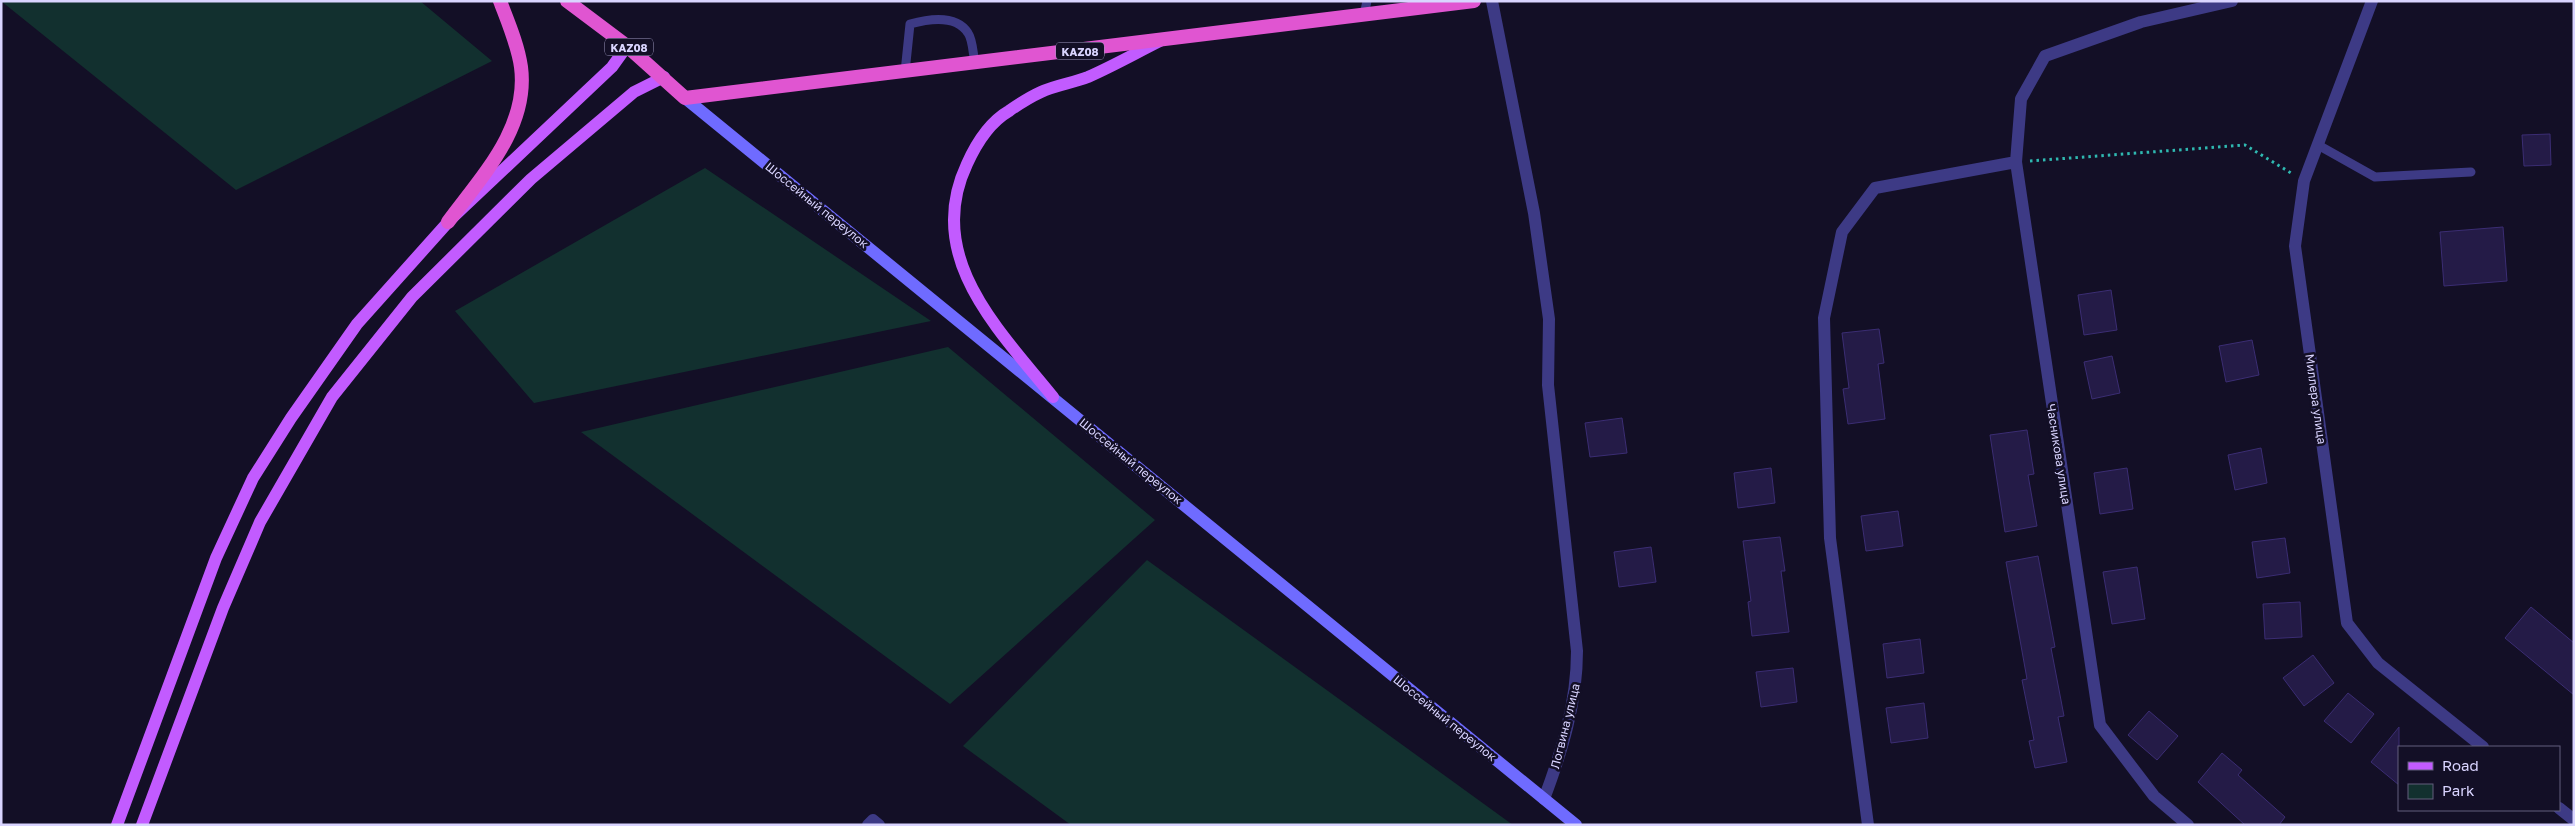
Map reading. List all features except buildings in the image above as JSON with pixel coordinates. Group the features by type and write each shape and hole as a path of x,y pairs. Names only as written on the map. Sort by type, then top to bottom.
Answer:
{"highway":[{"path":"448,222 508,138 521,102 521,67 513,36 500,1"},
{"name":"KAZ08","path":"567,1 627,46 664,77 685,98 1160,41 1365,8 1474,1"}],"main road":[{"path":"1053,397 983,310 964,274 955,243 954,210 962,174 977,143 1006,112 1041,92 1088,77 1160,41"},
{"path":"117,825 216,558 253,478 291,418 357,324 448,222 612,67 627,46"},
{"path":"142,825 223,608 260,522 332,396 412,297 531,179 634,92 664,77"},
{"name":"Шоссейный переулок","path":"685,98 1576,825"}],"street":[{"name":"Логвина улица","path":"1492,1 1534,213 1549,319 1548,385 1577,652 1577,682 1563,747 1544,799"},
{"name":"Часникова улица","path":"2188,825 2154,796 2100,725 2016,162 2021,99 2045,56 2141,22 2232,1"},
{"name":"Миллера улица","path":"2372,1 2304,181 2295,246 2347,623 2378,663 2482,746"},
{"path":"1868,825 1830,538 1824,318 1842,232 1875,188 2016,162"},
{"path":"2560,809 2574,820"}],"lane":[{"path":"905,72 910,24 924,20 952,20 968,33 976,64"},
{"path":"2318,145 2375,177 2471,172"}],"path":[{"path":"2016,162 2245,145 2304,181"}],"green space":[{"path":"1,1 420,1 492,61 236,190"},
{"path":"705,168 931,321 534,403 455,311"},
{"path":"948,347 1155,520 950,704 581,432"},
{"path":"1147,560 1513,825 1071,825 963,746"}]}
